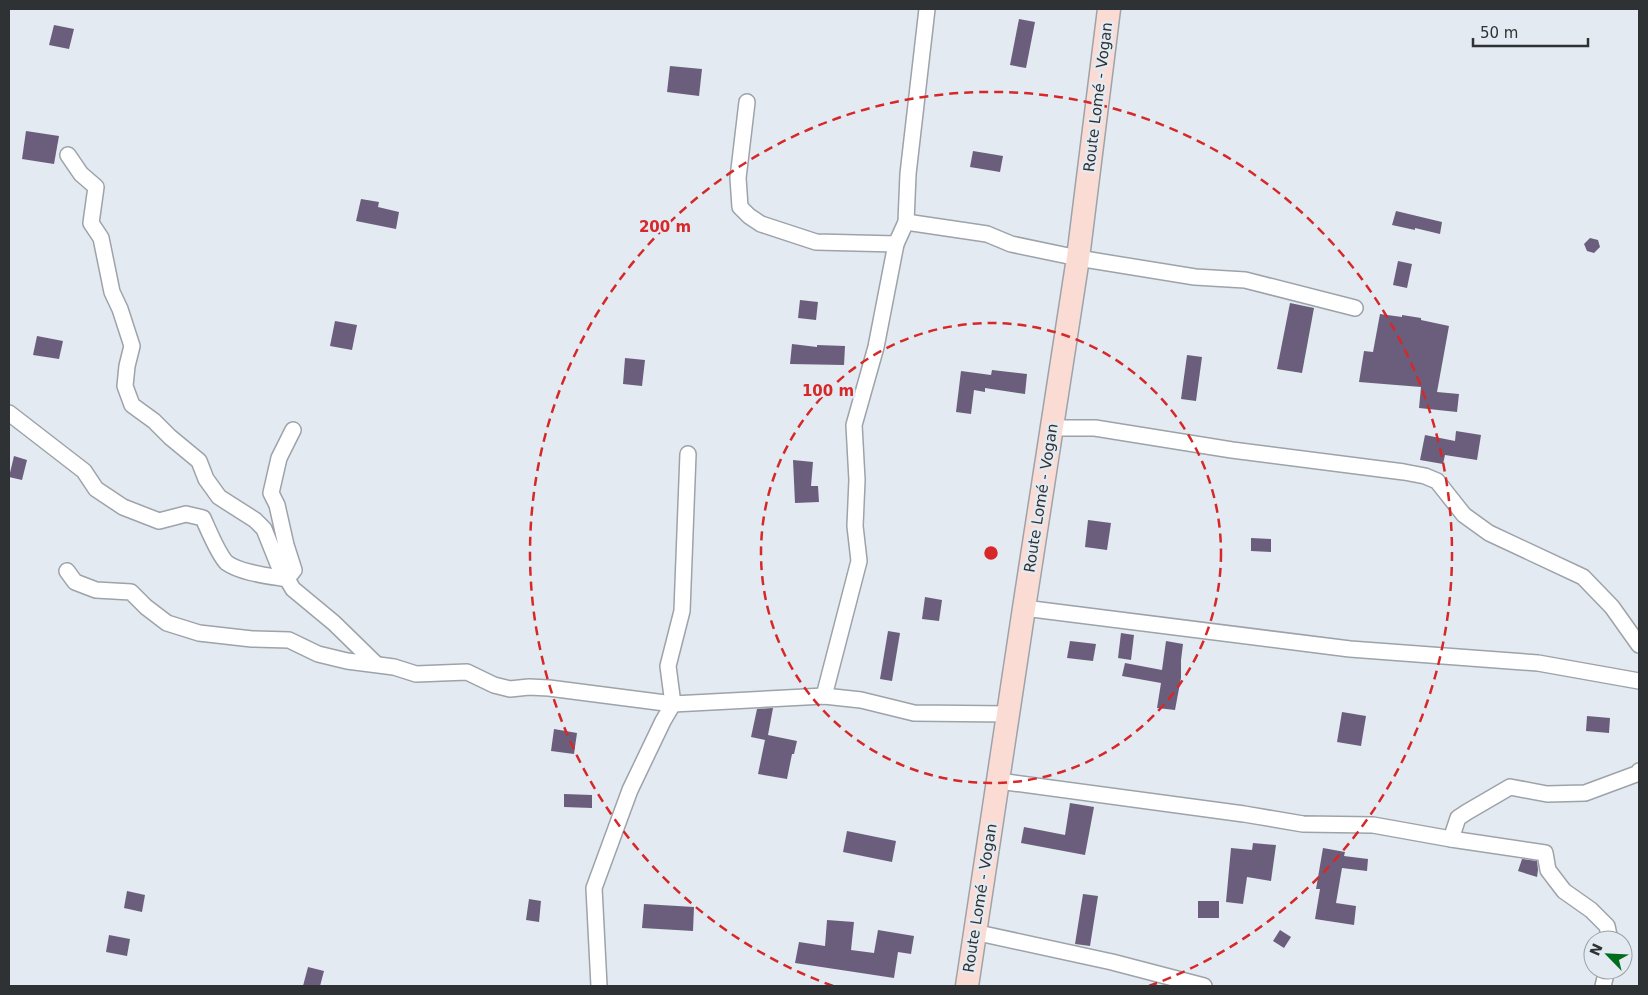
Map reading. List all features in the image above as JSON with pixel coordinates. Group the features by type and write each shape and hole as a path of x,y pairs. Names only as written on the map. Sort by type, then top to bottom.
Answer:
{"main road":[{"name":"Route Lomé - Vogan","path":"967,986 1078,258 1109,9"}],"street":[{"path":"824,696 859,561 855,526 857,480 854,425 876,347 896,244 906,222 908,174 927,9"},
{"path":"747,102 738,178 740,207 749,216 761,224 816,242 896,244"},
{"path":"68,155 82,174 96,187 91,223 101,238 106,254 112,292 120,309 132,346 125,386 132,405 154,421 199,461 206,478 219,497 255,520 264,529 278,564 293,589 334,623 376,664"},
{"path":"906,222 987,234 1011,244 1078,258 1195,276 1246,280 1355,308"},
{"path":"9,413 84,471 96,488 123,507 159,521 186,514 203,518 213,541 227,562 252,573 287,579"},
{"path":"1051,428 1096,428 1232,450 1425,476 1437,481 1464,515 1489,532 1583,577 1612,607 1639,645"},
{"path":"287,579 294,570 277,506 271,493 279,458 293,430"},
{"path":"599,986 594,888 630,790 662,721 674,704 668,666 682,611 688,454"},
{"path":"67,571 75,582 96,590 131,592 146,607 167,622 199,633 252,639 289,640 318,654 376,664 416,674 467,672 494,685 510,690 529,687 549,688 674,704 824,696 861,700 914,713 1008,714"},
{"path":"1024,608 1350,649 1538,663 1639,681"},
{"path":"1451,839 1458,818 1510,787 1547,794 1585,793 1639,773 1639,771"},
{"path":"998,781 1244,814 1303,824 1373,825 1545,853 1548,870 1564,891 1591,910 1607,926 1608,930"},
{"path":"974,932 1112,962 1204,986"}],"building":[{"path":"1019,19 1035,22 1026,68 1010,65"},
{"path":"54,25 74,29 69,49 49,45"},
{"path":"670,66 702,69 699,96 667,92"},
{"path":"26,131 59,136 54,164 22,159"},
{"path":"973,151 1003,156 1000,172 970,167"},
{"path":"361,199 379,202 378,207 399,212 396,229 356,221"},
{"path":"1396,211 1442,222 1440,234 1392,225"},
{"path":"1590,238 1598,240 1600,247 1594,253 1587,251 1584,244"},
{"path":"1398,261 1412,264 1407,288 1393,285"},
{"path":"800,300 818,302 816,320 798,318"},
{"path":"1290,303 1314,308 1302,373 1277,369"},
{"path":"1380,314 1421,318 1421,320 1449,326 1437,392 1459,394 1457,412 1419,408 1421,387 1359,382 1364,351 1373,352"},
{"path":"335,321 357,325 352,350 330,346"},
{"path":"37,336 63,341 59,359 33,355"},
{"path":"792,344 817,347 817,345 845,346 844,365 790,364"},
{"path":"1187,355 1202,357 1196,401 1181,399"},
{"path":"625,358 645,360 642,386 623,384"},
{"path":"992,370 1027,374 1025,394 985,388 985,392 974,390 971,414 956,412 961,371 991,375"},
{"path":"1456,431 1481,435 1477,460 1445,455 1443,464 1420,460 1425,435 1455,441"},
{"path":"14,456 27,460 22,480 9,477"},
{"path":"793,460 813,462 811,486 818,486 819,502 795,503"},
{"path":"1088,520 1111,523 1107,550 1085,547"},
{"path":"1251,538 1271,539 1271,552 1251,551"},
{"path":"925,597 942,600 939,621 922,619"},
{"path":"888,631 900,633 892,681 880,679"},
{"path":"1121,633 1134,635 1131,660 1118,658"},
{"path":"1070,641 1096,644 1093,661 1067,658"},
{"path":"1166,641 1183,644 1181,678 1175,710 1157,708 1161,683 1122,676 1125,663 1162,670"},
{"path":"773,708 768,735 797,741 794,754 792,754 787,779 758,774 765,740 751,737 757,709"},
{"path":"1342,712 1366,716 1361,746 1337,742"},
{"path":"1587,716 1610,718 1609,733 1586,731"},
{"path":"554,729 577,733 574,754 551,751"},
{"path":"564,794 592,795 592,808 564,807"},
{"path":"1070,803 1094,807 1085,855 1021,843 1024,827 1065,835"},
{"path":"847,831 896,841 892,862 843,852"},
{"path":"1253,843 1276,845 1271,881 1247,877 1243,904 1226,902 1231,848 1252,850"},
{"path":"1323,848 1345,852 1344,856 1368,859 1367,871 1342,868 1336,903 1356,906 1354,925 1315,919 1320,889 1316,889"},
{"path":"1522,859 1537,861 1537,877 1518,871"},
{"path":"127,891 145,895 142,912 124,908"},
{"path":"1083,894 1098,896 1090,946 1075,944"},
{"path":"529,899 541,901 539,922 526,920"},
{"path":"1198,901 1219,901 1219,918 1198,918"},
{"path":"644,904 694,907 693,931 642,928"},
{"path":"827,920 854,922 851,950 874,953 878,930 914,936 911,954 898,952 894,978 795,963 799,942 825,946"},
{"path":"1280,930 1291,937 1284,948 1273,941"},
{"path":"109,935 130,939 127,956 106,952"},
{"path":"308,967 324,971 320,986 303,986"}]}
